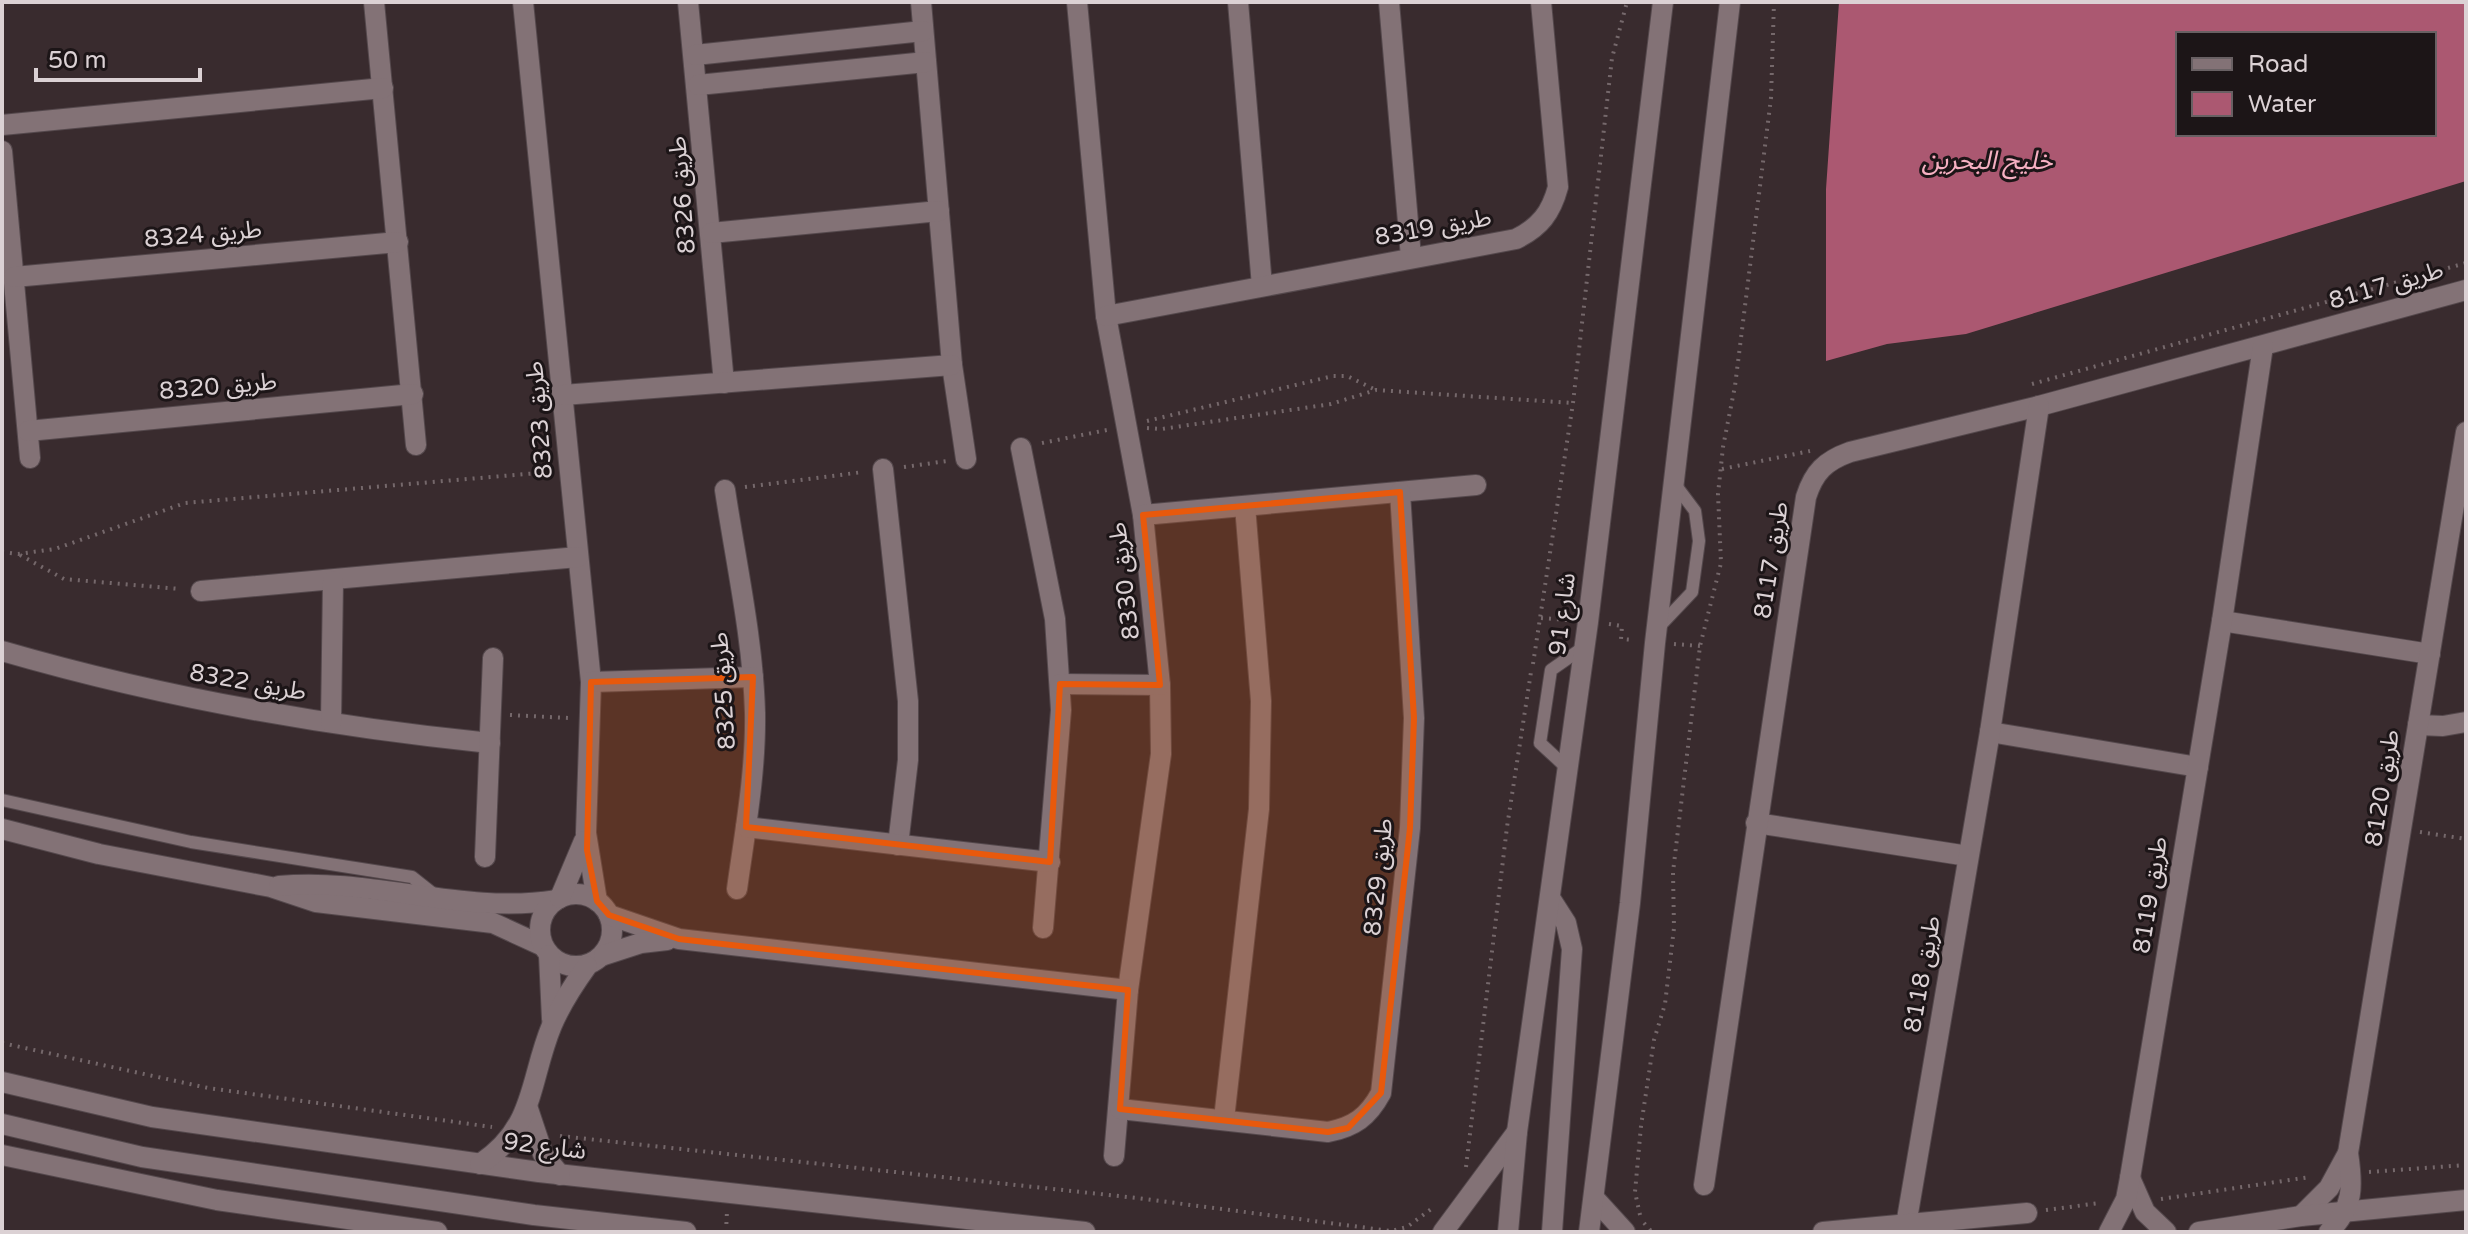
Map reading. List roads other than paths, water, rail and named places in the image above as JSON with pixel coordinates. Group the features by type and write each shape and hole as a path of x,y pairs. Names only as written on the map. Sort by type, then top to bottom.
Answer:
{"street":[{"path":"374,2 416,445"},
{"name":"طريق 8323","path":"523,2 591,682 586,833 603,908"},
{"name":"طريق 8326","path":"688,2 724,383"},
{"path":"921,2 952,365 966,459"},
{"name":"طريق 8330","path":"1077,2 1106,316 1143,515 1160,685 1161,754 1128,990 1114,1156"},
{"path":"1238,2 1262,286"},
{"path":"1389,2 1411,257"},
{"name":"طريق 8319","path":"1106,316 1516,239 1544,220 1553,206 1558,187 1541,2"},
{"name":"شارع 91","path":"1508,1232 1517,1132 1588,622 1663,2"},
{"path":"1589,1232 1630,903 1656,636 1730,2"},
{"path":"695,55 923,31"},
{"path":"698,85 926,62"},
{"path":"2,125 383,88"},
{"path":"2,151 30,458"},
{"path":"711,233 939,211"},
{"name":"طريق 8324","path":"14,277 398,242"},
{"name":"طريق 8117","path":"1704,1185 1756,823 1812,480 1832,458 1850,452 2039,406 2466,290"},
{"name":"طريق 8119","path":"2109,1232 2133,1201 2130,1178 2222,621 2263,346"},
{"path":"563,395 952,365"},
{"name":"طريق 8320","path":"28,431 413,394"},
{"name":"طريق 8118","path":"1906,1225 1990,732 2039,406"},
{"name":"طريق 8120","path":"2347,1211 2352,1194 2346,1166 2430,654 2462,497 2466,432"},
{"path":"1021,448 1055,619 1060,684 1059,776 1043,928"},
{"path":"883,469 908,701 908,760 898,845"},
{"path":"1143,515 1476,485"},
{"name":"طريق 8325","path":"725,490 753,677 754,755 737,889"},
{"name":"طريق 8329","path":"1120,1109 1328,1132 1348,1128 1362,1120 1381,1093 1410,828 1414,734 1411,632 1400,492"},
{"path":"1224,1119 1259,809 1261,701 1245,506"},
{"path":"201,591 578,557"},
{"path":"331,722 333,581"},
{"path":"2222,621 2430,654"},
{"name":"طريق 8322","path":"2,651 99,679 222,707 490,743"},
{"path":"485,857 493,658"},
{"path":"591,682 753,677"},
{"path":"1060,684 1160,685"},
{"path":"2418,725 2443,726 2466,722"},
{"path":"1990,732 2198,767"},
{"path":"1756,823 1968,856"},
{"path":"746,827 1050,862"},
{"path":"2,829 99,854 271,887 339,906 493,923 546,950 566,965 596,960 641,943 679,939 1128,990"},
{"name":"طريق 8323","path":"558,899 586,833"},
{"path":"271,887 319,885 507,906 583,894 603,908 679,939"},
{"path":"1550,898 1566,923 1572,949 1552,1232"},
{"path":"551,1027 546,950 540,925 548,906 558,899"},
{"path":"480,1164 525,1131 528,1109 551,1027 612,936 603,908"},
{"name":"شارع 92","path":"2,1082 152,1117 480,1164 1085,1232"},
{"path":"2,1124 142,1157 534,1215 686,1232"},
{"path":"525,1131 560,1175"},
{"path":"1443,1232 1517,1132"},
{"path":"2,1155 217,1200 437,1232"},
{"name":"طريق 8120","path":"2301,1216 2316,1203 2346,1166"},
{"path":"1594,1198 1625,1232"},
{"path":"2199,1232 2301,1216 2466,1200"},
{"path":"2133,1201 2166,1232"},
{"path":"2329,1232 2347,1211"},
{"path":"1823,1232 2027,1213"}],"lane":[{"path":"1656,636 1692,592 1699,541 1695,511 1674,483"},
{"path":"1567,768 1540,743 1543,705 1551,670 1584,647"},
{"path":"2,800 144,833 412,877 438,899"}],"water":[{"name":"خليج البحرين","path":"1839,2 2466,2 2466,181 1966,334 1887,344 1826,361 1826,189"}]}
